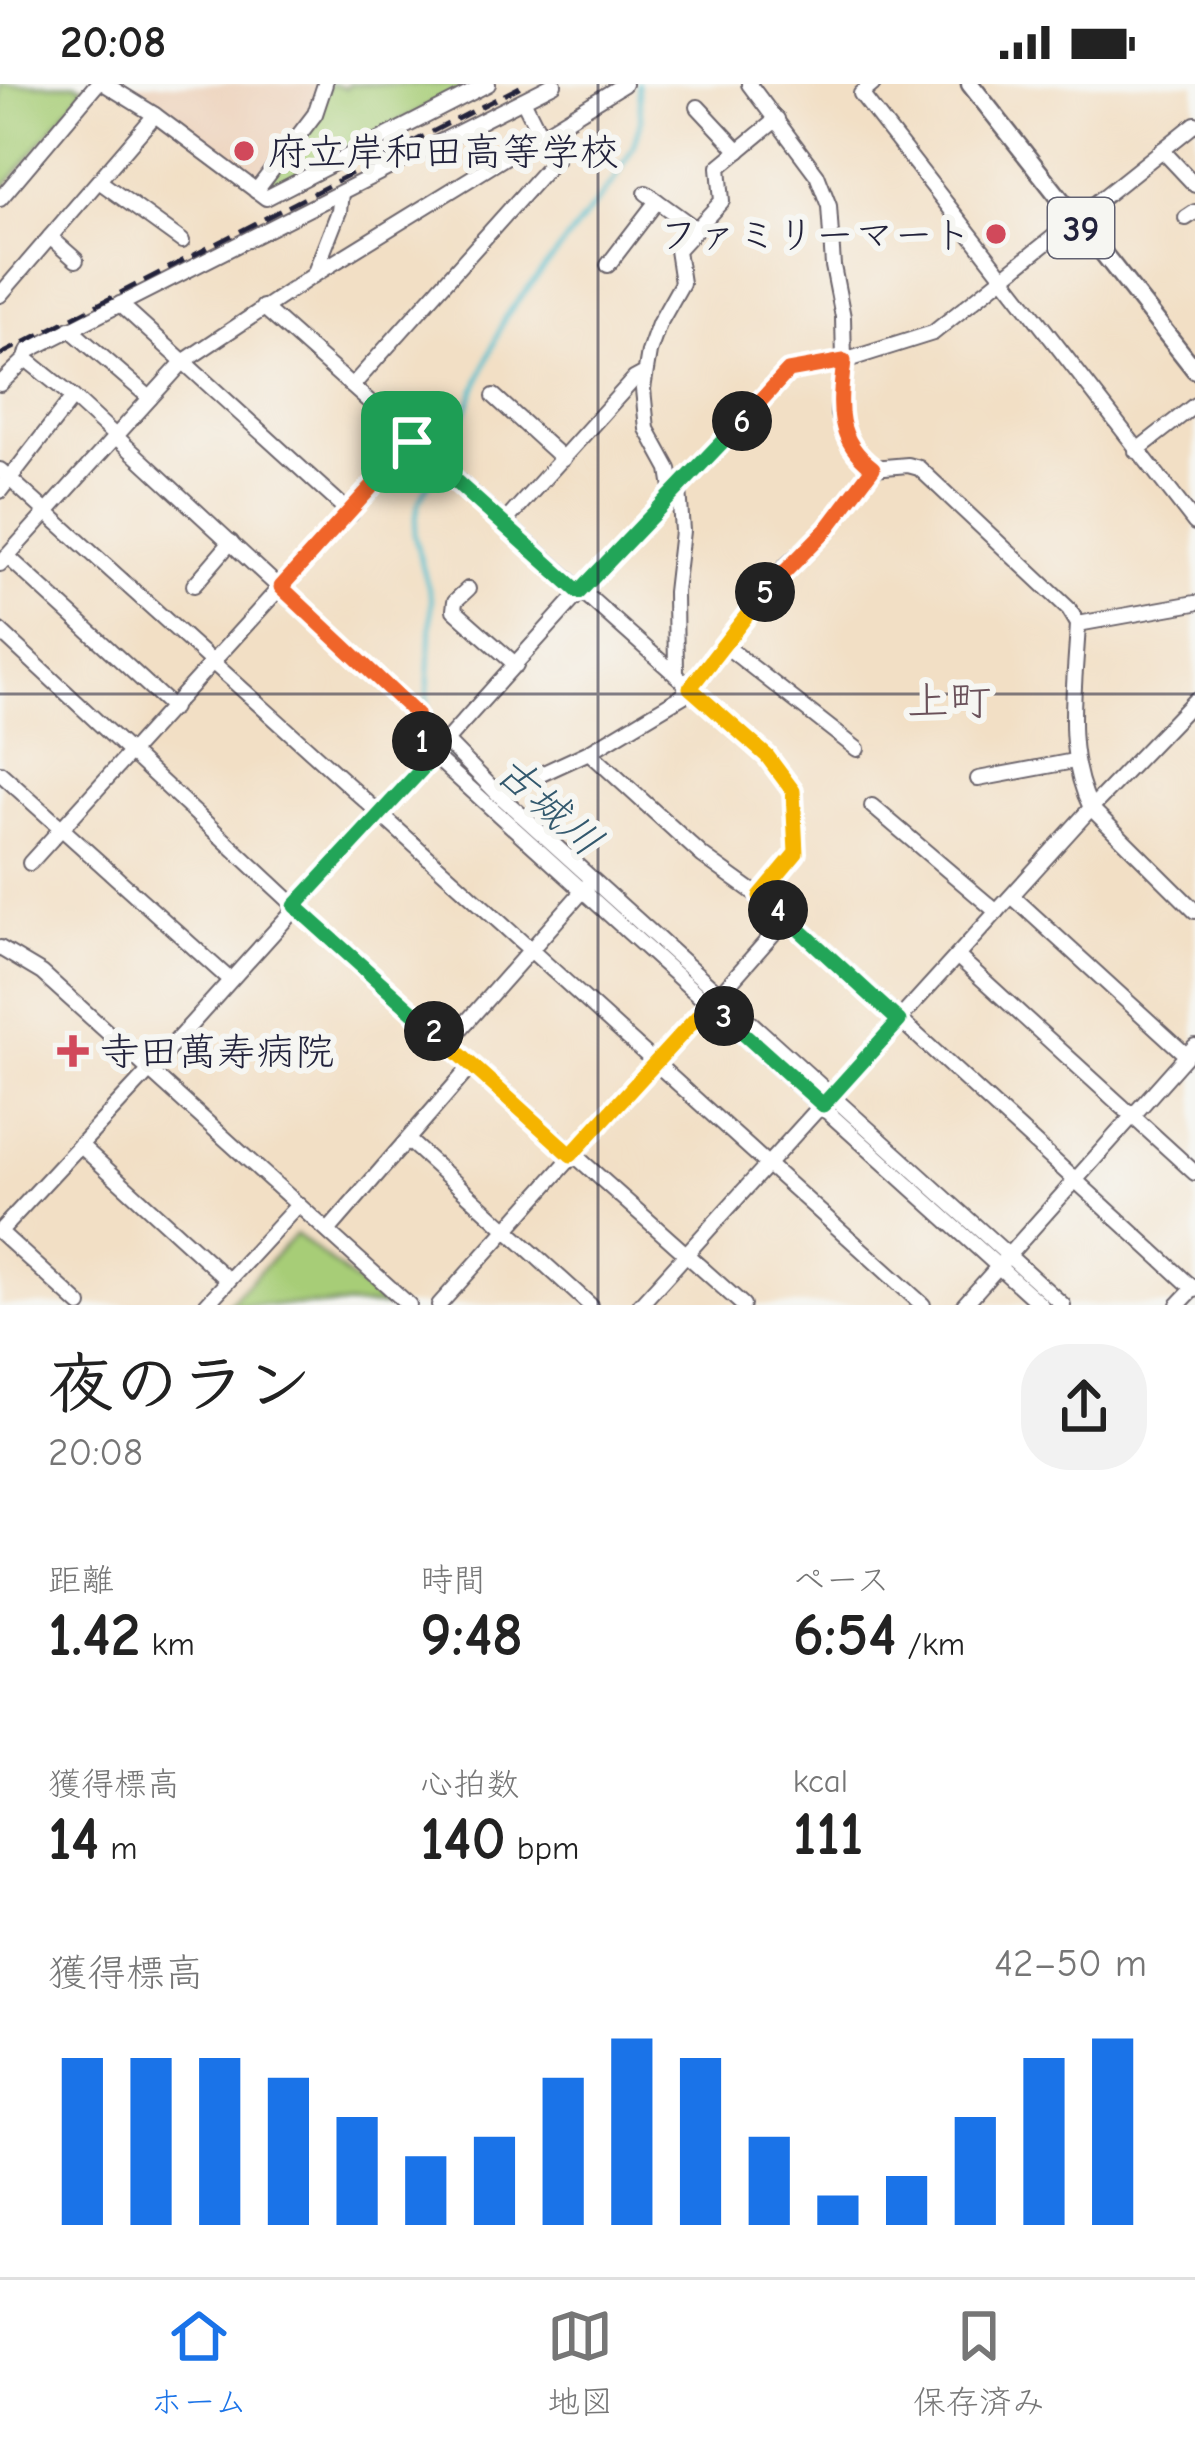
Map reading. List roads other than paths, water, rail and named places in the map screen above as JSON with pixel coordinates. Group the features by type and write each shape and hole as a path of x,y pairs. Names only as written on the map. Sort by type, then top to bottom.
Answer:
{"main road":[{"name":"39","path":"970,84 1195,370"}],"street":[{"path":"0,199 101,84 155,115 266,198 488,84"},
{"path":"256,190 315,114 325,84"},
{"path":"0,384 26,359 28,351 554,84"},
{"path":"173,708 4,560 183,362 314,275 624,84"},
{"path":"749,84 818,176 829,206 844,361 841,427 860,458 873,468 908,465 919,469 1069,609 1078,624 1074,761 1091,808 1195,911"},
{"path":"873,84 862,94 1195,523"},
{"path":"352,386 556,158 523,100"},
{"path":"698,107 739,151"},
{"path":"0,296 155,115"},
{"path":"676,675 675,592 682,531 669,470 646,429 645,373 659,323 682,283 677,250 722,201 719,167 777,119"},
{"path":"80,1305 0,1232 579,592 788,371 844,361 933,333 1195,124"},
{"path":"1162,150 1195,185"},
{"path":"99,181 182,241"},
{"path":"314,275 339,211 340,193"},
{"path":"608,266 652,197 696,229"},
{"path":"50,237 76,260"},
{"path":"121,304 351,514"},
{"path":"263,308 767,756 793,791 796,853 760,896"},
{"path":"70,329 150,398"},
{"path":"26,359 416,714 420,738 435,756 589,884 1002,1259 1064,1305"},
{"path":"503,524 634,379 645,373"},
{"path":"73,397 3,480 47,511 923,1305"},
{"path":"494,397 562,459"},
{"path":"1136,451 1195,405"},
{"path":"30,863 412,442"},
{"path":"498,794 589,752 686,694 785,567 827,529 873,468"},
{"path":"194,585 231,542"},
{"path":"469,589 454,601 454,610 515,665"},
{"path":"1078,624 1195,603"},
{"path":"0,632 295,906 742,1305"},
{"path":"723,644 857,749"},
{"path":"640,1305 1091,808 1195,700"},
{"path":"447,742 589,884"},
{"path":"589,752 703,856 788,917 1194,1288 1178,1305"},
{"path":"978,779 1074,761"},
{"path":"0,772 230,980"},
{"path":"872,806 997,913"},
{"path":"448,1043 589,884"},
{"path":"964,1305 1190,1051 1012,896"},
{"path":"439,1305 788,917"},
{"path":"0,948 42,974 409,1305"},
{"path":"957,956 1195,1173"},
{"path":"328,1231 472,1065"},
{"path":"409,1141 590,1305"},
{"path":"80,1145 228,1280"},
{"path":"206,1305 298,1205"},
{"path":"1002,1259 1041,1305"}],"waterway":[{"name":"古城川","path":"437,744 430,735 427,710 432,601 414,535 418,504 460,426 505,317 613,182 633,147 641,119 638,84"},
{"name":"古城川","path":"444,752 480,785"}],"railway":[{"path":"0,355 525,84"}],"place":[{"name":"府立岸和田高等学校","path":"244,151"},
{"name":"ファミリーマート","path":"996,234"},
{"name":"寺田萬寿病院","path":"73,1051"}],"district":[{"name":"上町","path":"949,700"}]}
